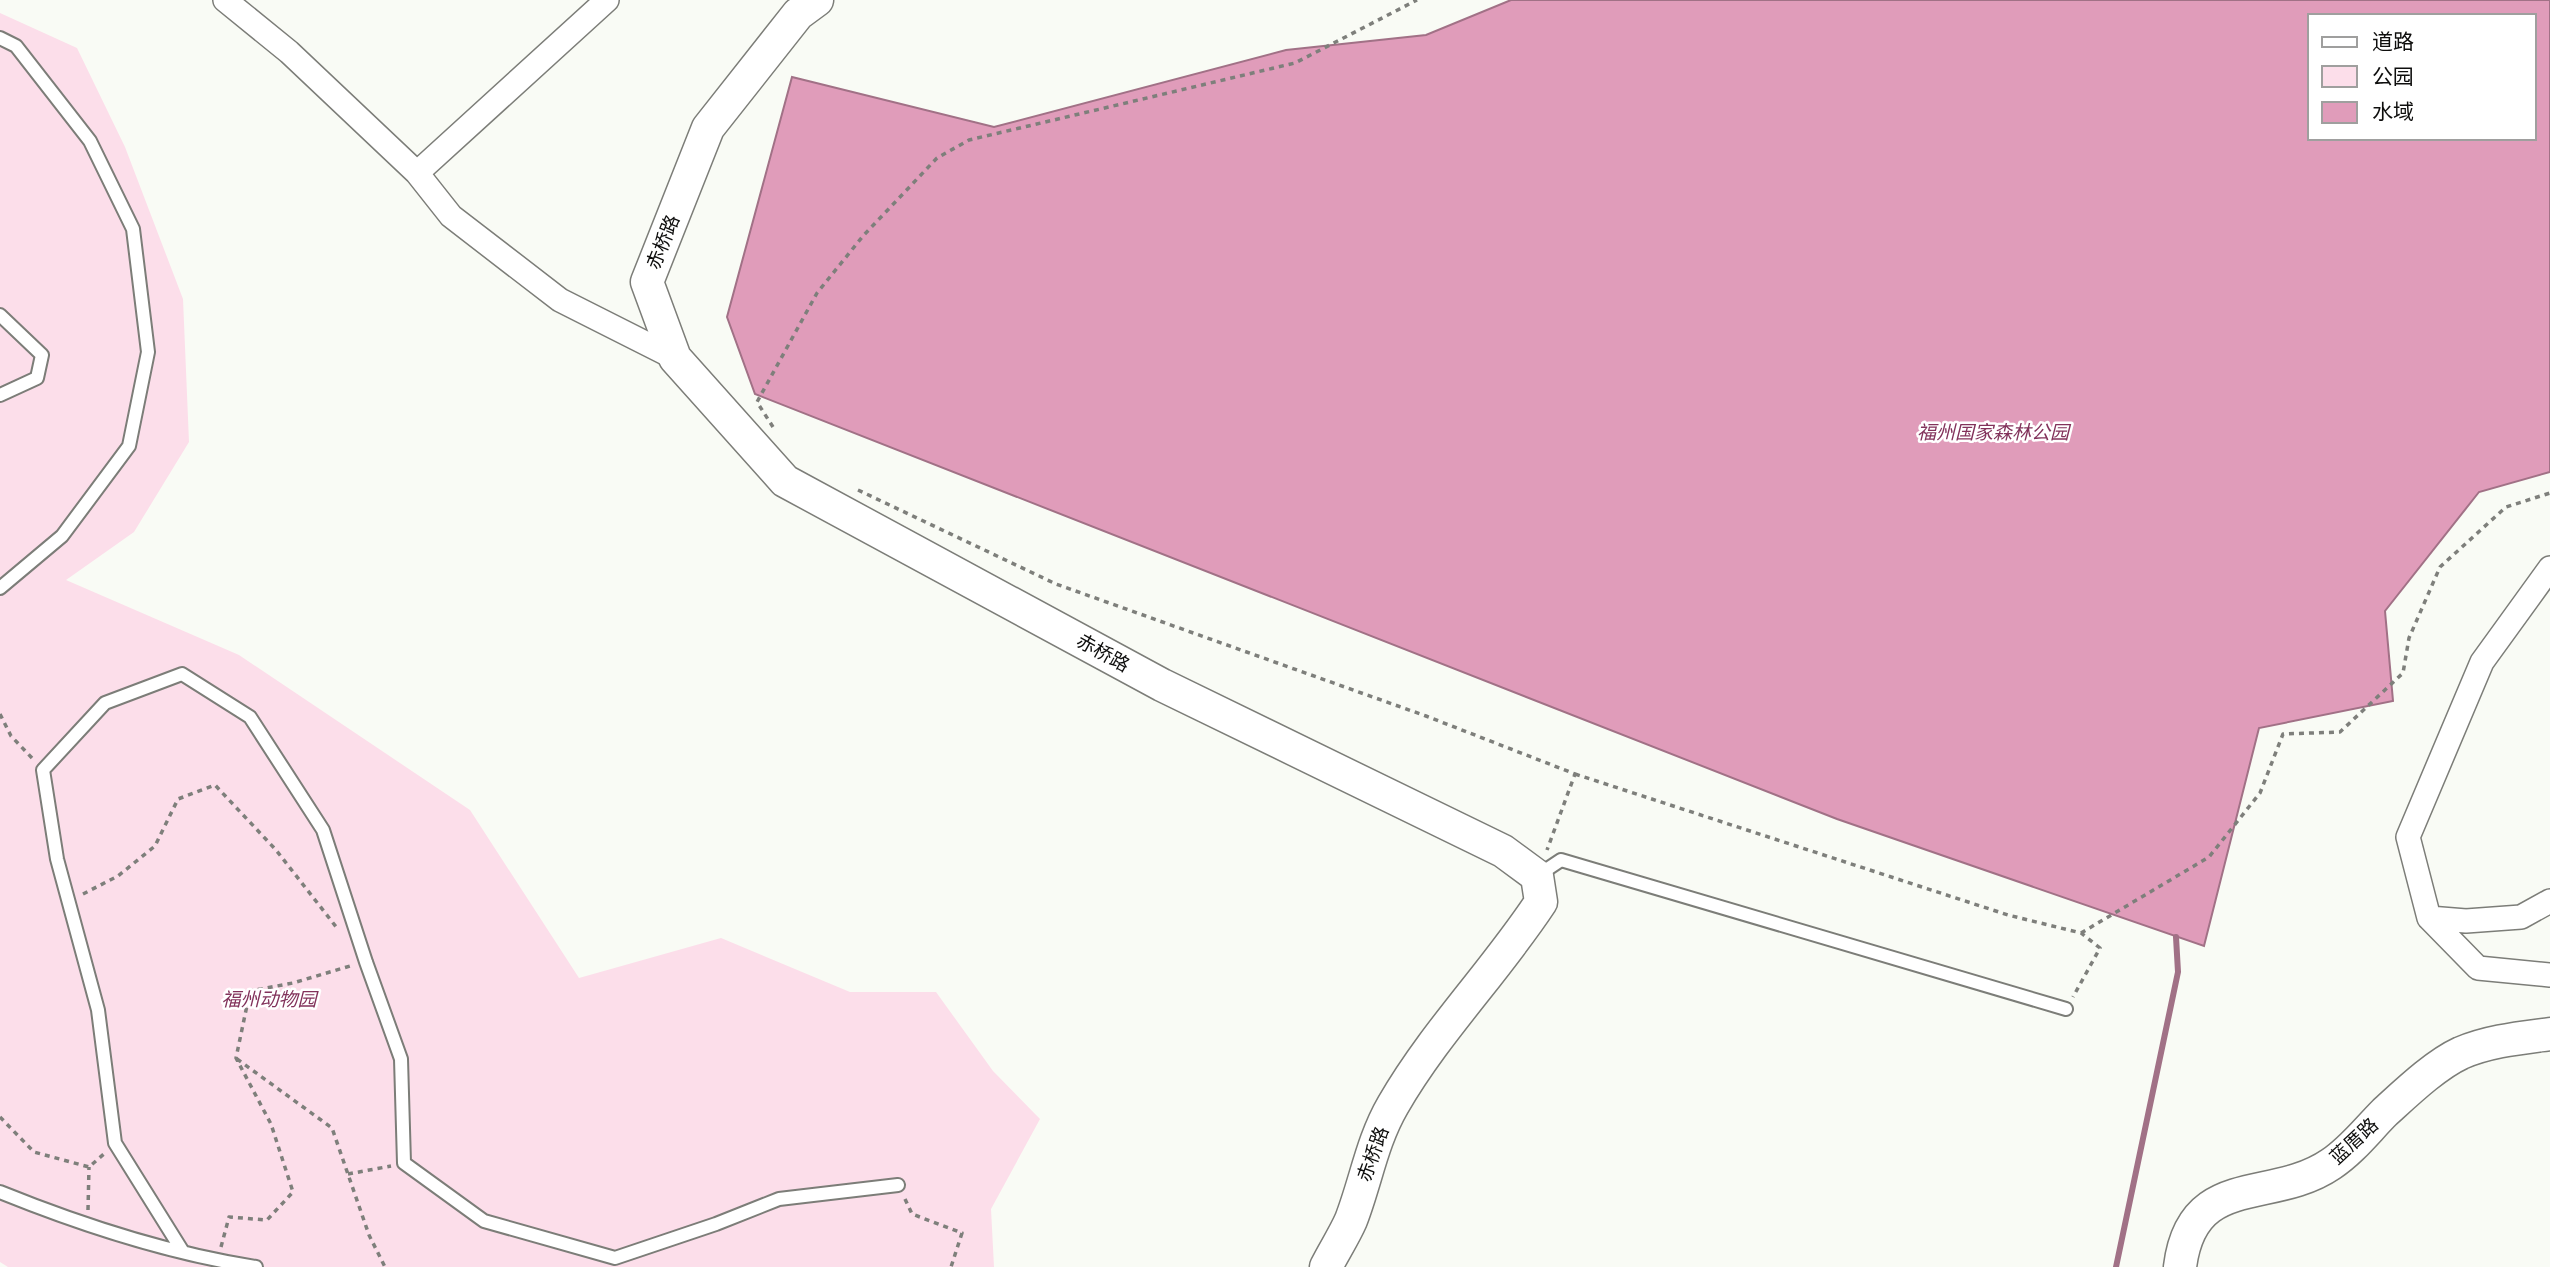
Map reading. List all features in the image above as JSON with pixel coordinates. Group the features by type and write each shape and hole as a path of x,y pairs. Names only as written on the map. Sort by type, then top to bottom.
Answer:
{"street":[{"path":"225,0 289,52 417,173 451,216 560,300 675,358"},
{"path":"417,173 607,0"},
{"name":"赤桥路","path":"817,0 798,15 708,128 648,282 675,358 785,481 1162,685 1503,851 1537,876 1541,902 1436,1038 1393,1104 1373,1148 1351,1219 1326,1267"},
{"path":"2550,568 2482,662 2408,837 2429,918 2478,968 2550,975"},
{"path":"2429,918 2466,921 2521,917 2550,901"},
{"name":"蓝厝路","path":"2180,1267 2184,1243 2192,1226 2202,1212 2214,1203 2227,1197 2303,1178 2329,1166 2417,1083 2460,1054 2503,1040 2550,1034"}],"lane":[{"path":"0,38 16,46 90,141 133,229 148,352 129,446 62,536 0,588"},
{"path":"0,316 42,355 37,378 0,395"},
{"path":"183,1252 116,1143 98,1010 57,859 43,770 105,703 182,674 250,717 323,830 401,1059 404,1163 484,1221 615,1258 716,1224 779,1199 898,1185"},
{"path":"1537,876 1562,860 2066,1009"},
{"path":"0,1192 41,1209 183,1252 256,1267"}],"path":[{"path":"779,436 757,402 817,293 863,236 937,158 969,141 1295,63 1418,0"},
{"path":"856,489 1056,584 1426,716 1575,774 2008,915 2081,933 2100,948 2066,1009"},
{"path":"2081,933 2209,858 2260,793 2283,734 2340,732 2403,673 2409,638 2441,567 2506,507 2550,493"},
{"path":"0,714 11,736 43,770"},
{"path":"1537,876 1575,774"},
{"path":"69,902 118,876 155,846 178,799 215,785 276,850 340,932"},
{"path":"218,1261 229,1217 267,1220 293,1192 271,1124 236,1058 250,991 293,983 366,962"},
{"path":"236,1058 332,1128 369,1235 386,1267"},
{"path":"0,1117 34,1152 89,1167"},
{"path":"88,1223 89,1167 116,1143"},
{"path":"348,1174 404,1163"},
{"path":"898,1185 912,1214 962,1233 951,1267"}],"green space":[{"name":"福州动物园","path":"0,13 77,48 125,147 183,299 189,442 134,532 66,580 239,655 470,810 579,978 721,938 850,992 936,992 993,1071 1040,1119 991,1209 994,1267 8,1267 0,1262"}],"water":[{"name":"福州国家森林公园","path":"1511,0 2550,0 2550,472 2479,492 2385,611 2393,701 2259,728 2204,946 1837,819 755,394 727,317 792,77 994,127 1286,50 1426,35"}],"waterway":[{"path":"2116,1267 2178,972 2176,937"}]}
